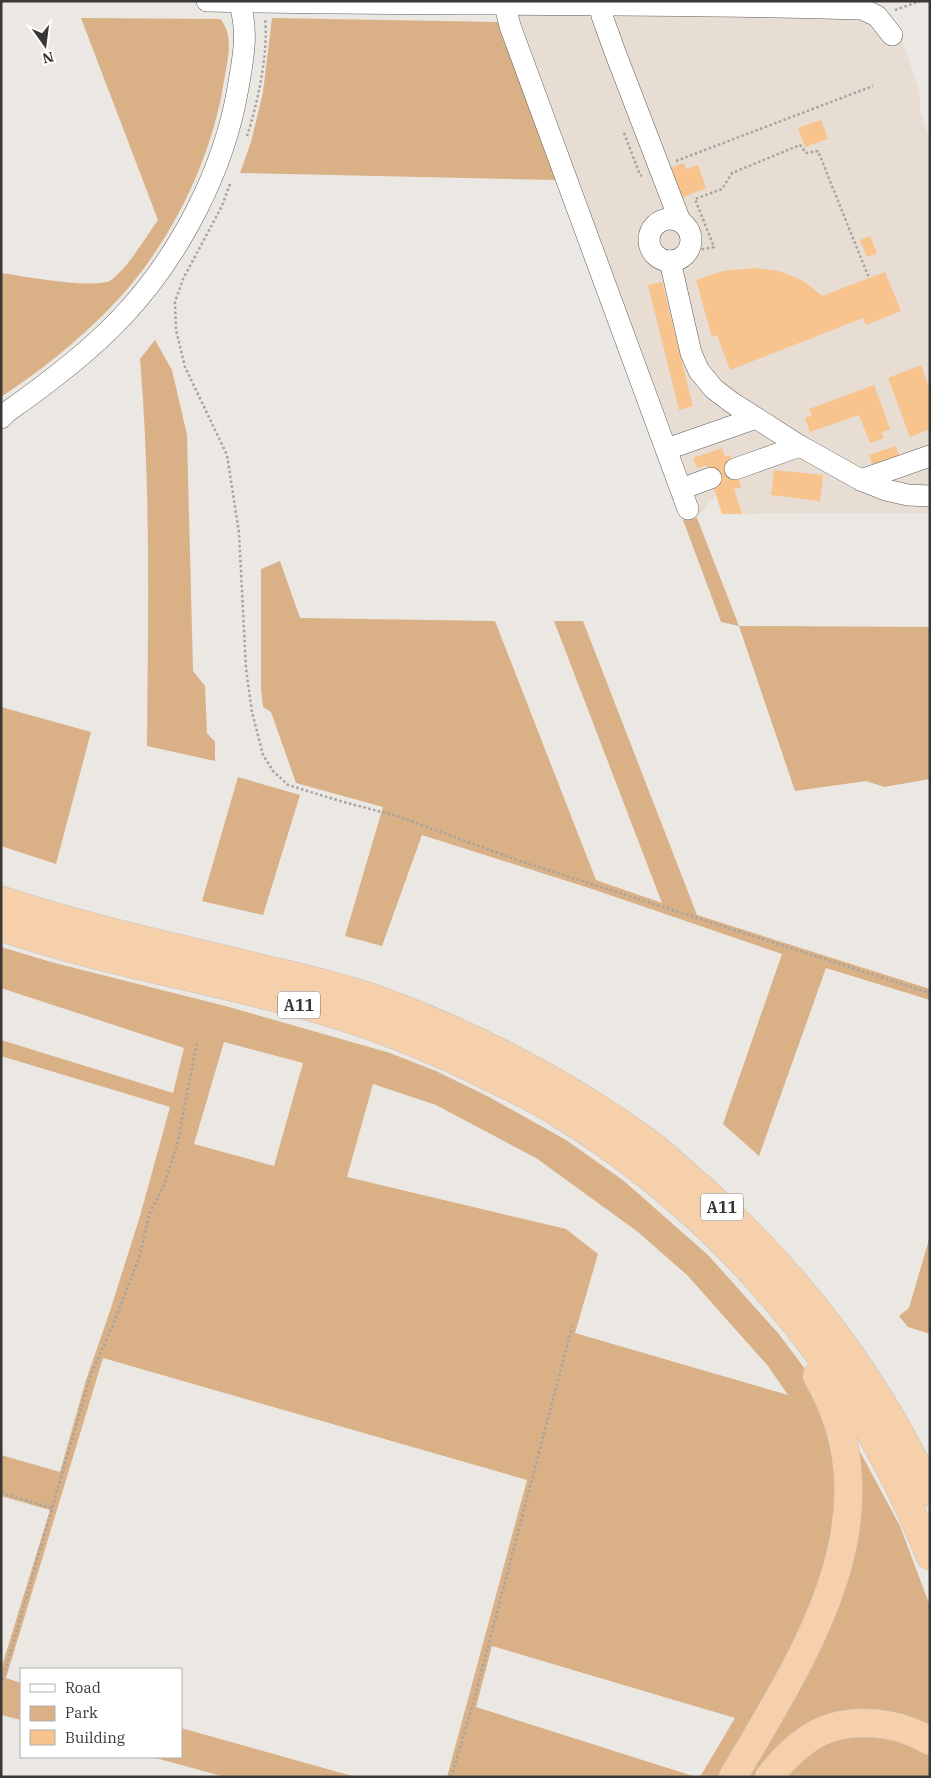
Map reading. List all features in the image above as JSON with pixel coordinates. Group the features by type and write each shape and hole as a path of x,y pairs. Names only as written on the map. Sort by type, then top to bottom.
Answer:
{"highway":[{"name":"A11","path":"1,900 46,915 141,940 322,983 375,999 486,1046 550,1080 648,1142 755,1239 808,1299 860,1371 895,1428 930,1493"},
{"name":"A11","path":"1,927 85,951 328,1012 394,1035 444,1054 556,1111 621,1155 686,1208 744,1262 808,1339 851,1401 897,1482 930,1556"},
{"path":"732,1777 799,1664 820,1617 840,1561 848,1513 849,1486 847,1463 841,1434 825,1390 796,1344 760,1299 754,1289 744,1262"},
{"path":"860,1371 878,1382 888,1391 930,1465"},
{"path":"769,1777 796,1748 810,1738 829,1729 848,1724 869,1723 887,1725 906,1730 930,1741"}],"street":[{"path":"207,1 504,5 540,3 862,9 878,16 892,35"},
{"path":"3,415 68,367 104,336 137,299 176,247 211,179 236,103 244,45 243,15 239,2"},
{"path":"600,4 611,43 680,221"},
{"path":"504,5 510,26 684,499 711,478"},
{"path":"679,256 657,256 652,250 649,240 650,232 663,220 680,221 686,225 690,232 692,239 679,256 691,353 699,371 714,388 731,402 800,446 861,480 908,496 930,496"},
{"path":"667,449 756,418"},
{"path":"735,469 800,446"},
{"path":"861,480 930,456"}],"path":[{"path":"892,11 920,1"},
{"path":"624,133 640,175 644,178 677,161 873,86"},
{"path":"679,256 714,247 695,199 722,189 732,173 800,145 806,152 818,151 869,278"},
{"path":"175,302 176,330 185,367 227,454 238,533 246,669 252,712 263,755 273,771 288,785 397,816 520,861 930,993"},
{"path":"1,1685 90,1377 112,1327 140,1254 149,1214 164,1185 177,1145 196,1043"},
{"path":"451,1777 471,1711 572,1327"},
{"path":"1,1493 52,1508"}],"shaded area":[{"path":"491,1 838,1 876,3 883,9 899,32 919,90 920,111 928,134 930,134 930,513 722,514 716,495 697,518 683,520"}],"green space":[{"path":"81,18 220,19 225,25 229,49 218,112 198,173 184,203 168,232 131,285 85,333 30,377 1,397 1,273 75,283 103,283 117,275 158,220"},
{"path":"272,18 498,22 557,180 240,173 251,142 263,92"},
{"path":"155,340 172,370 187,435 193,671 205,686 207,733 215,742 215,761 147,746 147,504 144,407 140,359"},
{"path":"697,518 739,626 721,622 683,520"},
{"path":"280,561 300,618 495,621 596,880 662,903 554,621 583,621 697,915 930,989 930,1000 826,968 759,1156 723,1124 782,954 592,889 422,835 382,946 345,936 383,807 296,783 271,712 263,707 261,688 261,569"},
{"path":"739,626 930,627 930,779 884,787 866,781 795,791"},
{"path":"1,707 91,732 56,864 1,846"},
{"path":"238,777 300,795 263,915 202,901"},
{"path":"1,947 51,962 229,1007 390,1053 436,1071 489,1097 566,1140 624,1181 708,1255 778,1333 805,1369 817,1389 840,1472 827,1578 723,1777 700,1777 735,1718 492,1646 476,1707 696,1777 447,1777 527,1480 103,1358 6,1678 20,1683 20,1720 1,1715 1,1669 50,1510 1,1496 1,1455 60,1472 86,1380 140,1216 170,1107 1,1056 1,1040 173,1093 184,1048 1,988","holes":["224,1042 303,1063 274,1166 194,1144","373,1084 436,1105 536,1158 638,1232 687,1275 768,1366 788,1395 575,1333 598,1254 566,1229 347,1177"]},
{"path":"930,1236 930,1334 908,1327 899,1316 909,1308"},
{"path":"851,1435 900,1526 930,1606 930,1731 867,1715 761,1777 743,1777 820,1641"},
{"path":"182,1728 356,1777 225,1777 156,1758 182,1758"},
{"path":"870,1730 930,1751 930,1777 778,1777 807,1749"}],"building":[{"path":"821,120 828,139 805,147 798,128"},
{"path":"684,163 686,169 698,165 706,188 681,198 670,168"},
{"path":"870,236 877,253 867,257 860,240"},
{"path":"755,268 778,271 792,276 805,282 822,296 885,272 901,311 866,325 863,318 730,370 717,335 712,337 696,280 723,271"},
{"path":"662,282 693,406 679,410 648,285"},
{"path":"921,365 930,390 930,429 910,437 888,378"},
{"path":"874,385 890,429 882,432 884,438 870,443 859,415 810,432 805,418 812,416 809,409"},
{"path":"896,446 901,464 875,473 869,455"},
{"path":"722,448 725,457 730,455 741,487 734,489 742,514 722,514 707,465 697,468 693,458"},
{"path":"774,470 823,475 820,501 771,495"}]}
